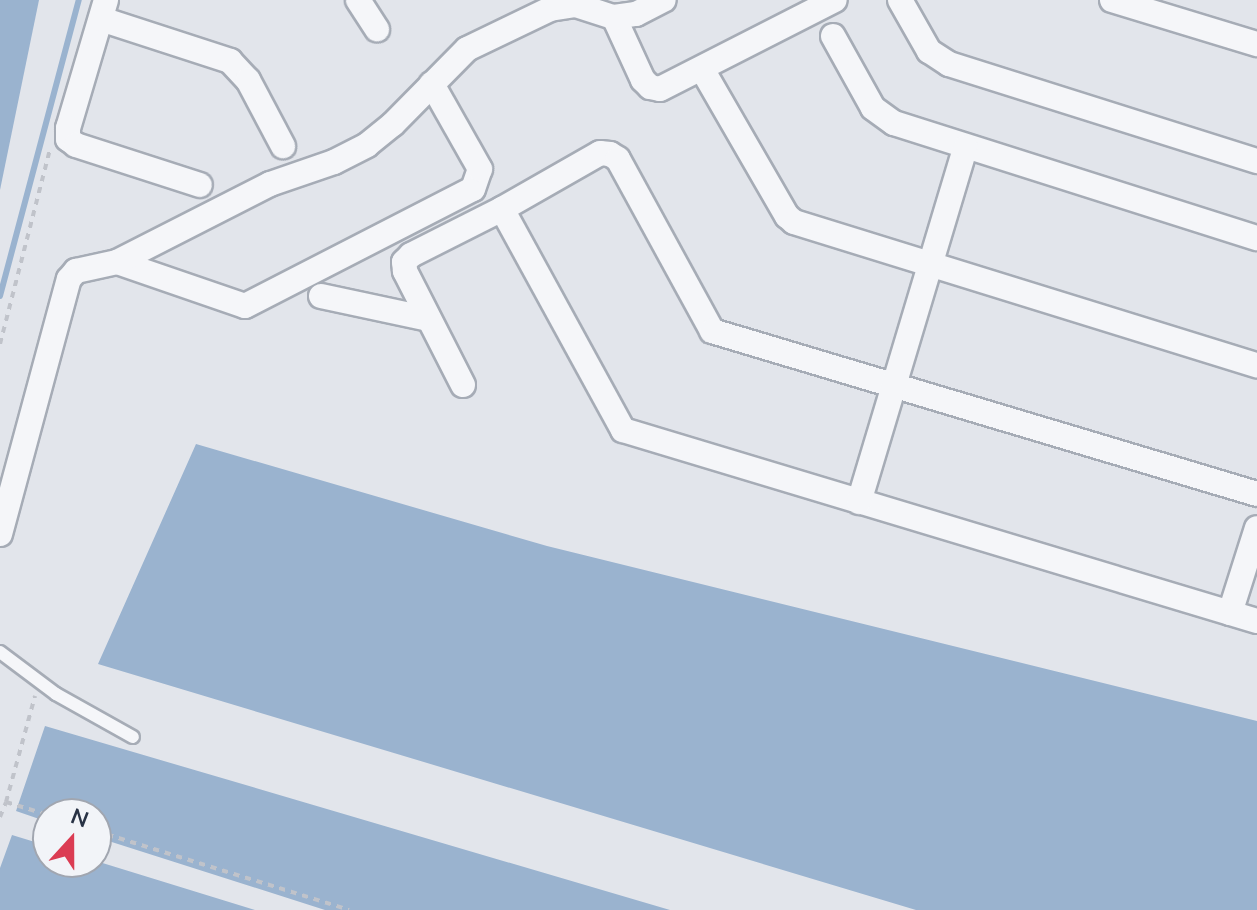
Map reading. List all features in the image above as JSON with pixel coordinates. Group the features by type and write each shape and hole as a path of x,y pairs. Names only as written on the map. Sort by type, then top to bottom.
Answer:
{"street":[{"path":"358,0 377,29"},
{"path":"0,534 69,279 88,266 117,262 270,184 334,162 367,145 467,49 550,9 576,5 614,17 636,14 664,0"},
{"path":"614,17 643,80 650,87 660,89 835,0"},
{"path":"900,0 929,51 949,64 1257,161"},
{"path":"1112,0 1174,8 1257,44"},
{"path":"200,185 76,145 68,139 68,128 104,10 230,61 248,80 283,146"},
{"path":"833,36 880,116 965,148 1257,238"},
{"path":"702,69 787,216 794,222 928,266 1257,365"},
{"path":"117,262 245,306 473,189 480,169 432,84"},
{"path":"859,502 965,148"},
{"path":"463,385 428,319 405,271 404,262 411,255 502,209 600,153 610,154 618,159 712,331 894,388 1257,494"},
{"path":"502,209 623,430 1257,621"},
{"path":"321,296 428,319"},
{"path":"1230,613 1257,528"}],"lane":[{"path":"0,652 39,681 133,737"}],"path":[{"path":"0,344 54,134"},
{"path":"0,817 39,681"},
{"path":"6,802 32,810"},
{"path":"112,836 349,910"}],"water":[{"path":"0,0 39,0 0,190"},
{"path":"196,444 547,546 1257,721 1257,910 916,910 98,664"},
{"path":"45,726 670,910 325,910 112,842 112,798 32,798 32,816 16,811"},
{"path":"12,835 32,841 32,878 112,878 112,866 255,910 0,910 0,868"}],"waterway":[{"path":"0,296 79,0"}]}
